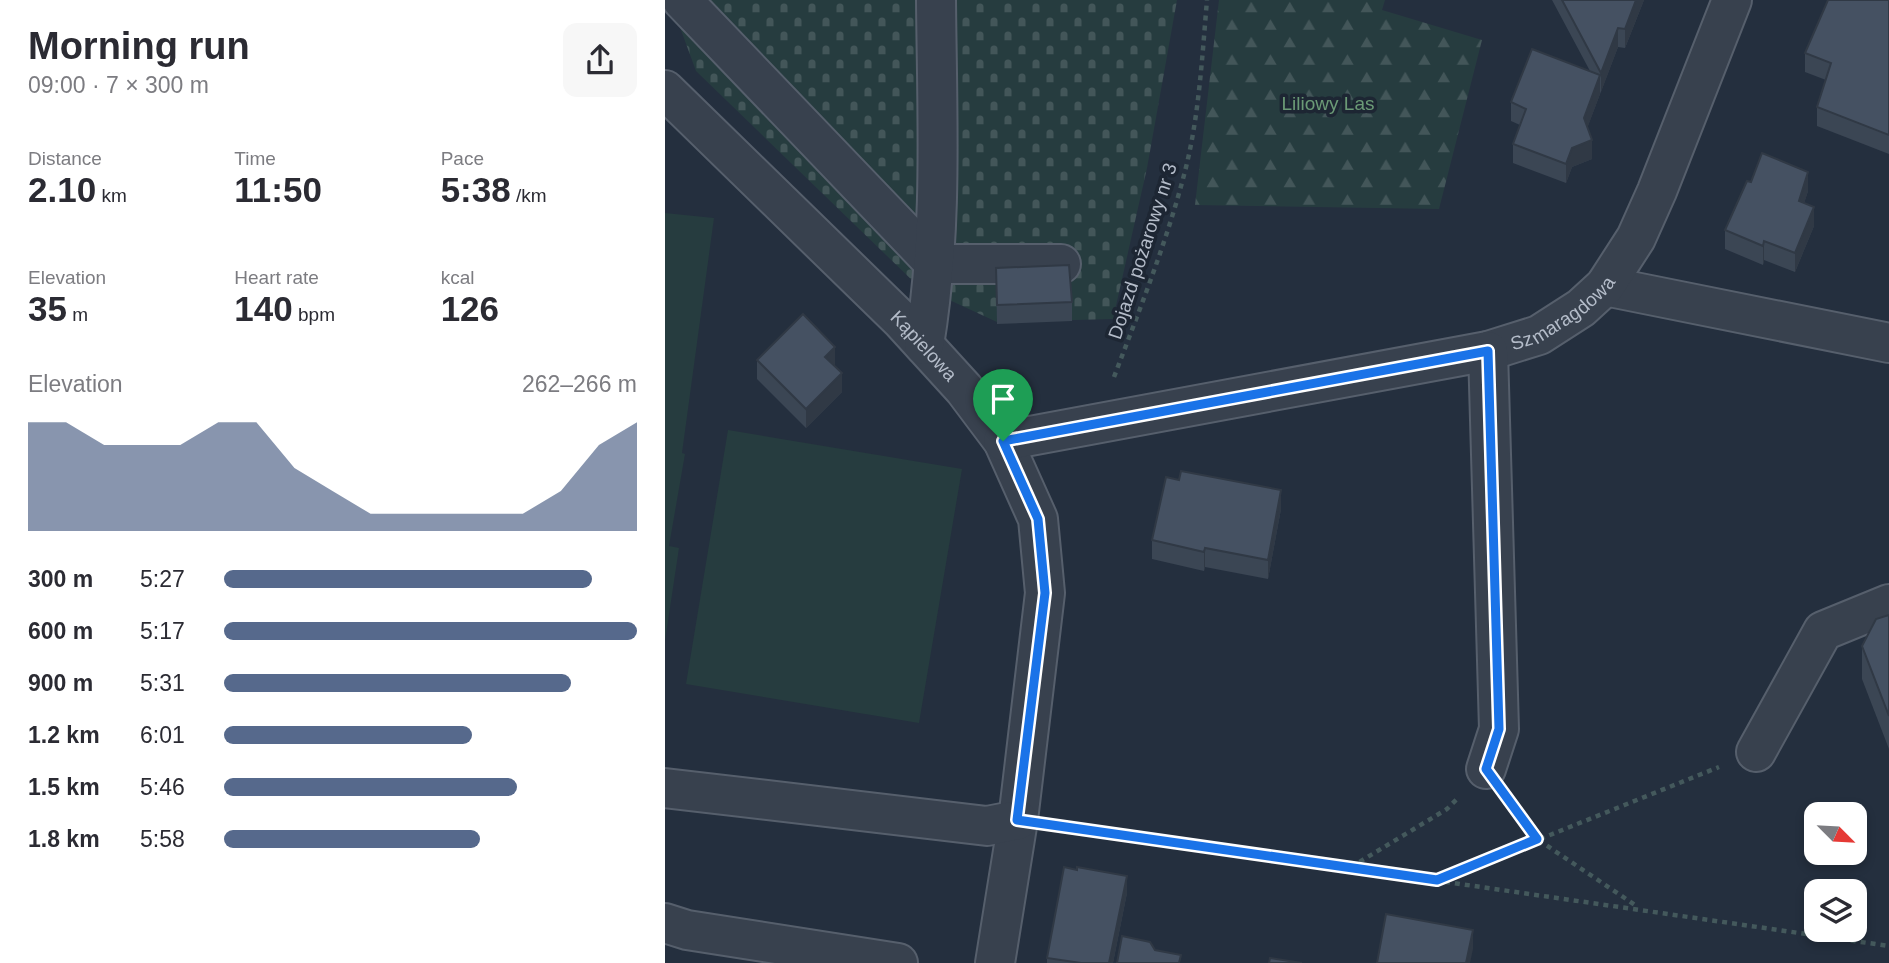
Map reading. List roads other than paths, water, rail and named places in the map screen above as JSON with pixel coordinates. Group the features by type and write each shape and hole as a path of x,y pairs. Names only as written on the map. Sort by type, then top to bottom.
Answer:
{"street":[{"path":"682,0 935,264 1061,264"},
{"path":"924,345 935,264 938,169 936,0"},
{"name":"Szmaragdowa","path":"1003,441 1488,351 1539,335 1581,308 1605,286 1636,238 1732,0"},
{"name":"Kąpielowa","path":"665,90 924,345 964,389 1003,441 1038,519 1045,593 1017,820 995,963"},
{"path":"1605,286 1889,343"},
{"path":"1486,769 1499,729 1488,351"},
{"path":"1756,752 1823,631 1889,604"},
{"path":"665,788 987,826 1017,820"},
{"path":"687,939 898,963"}],"park label":[{"name":"Liliowy Las","path":"1328,103"}]}
